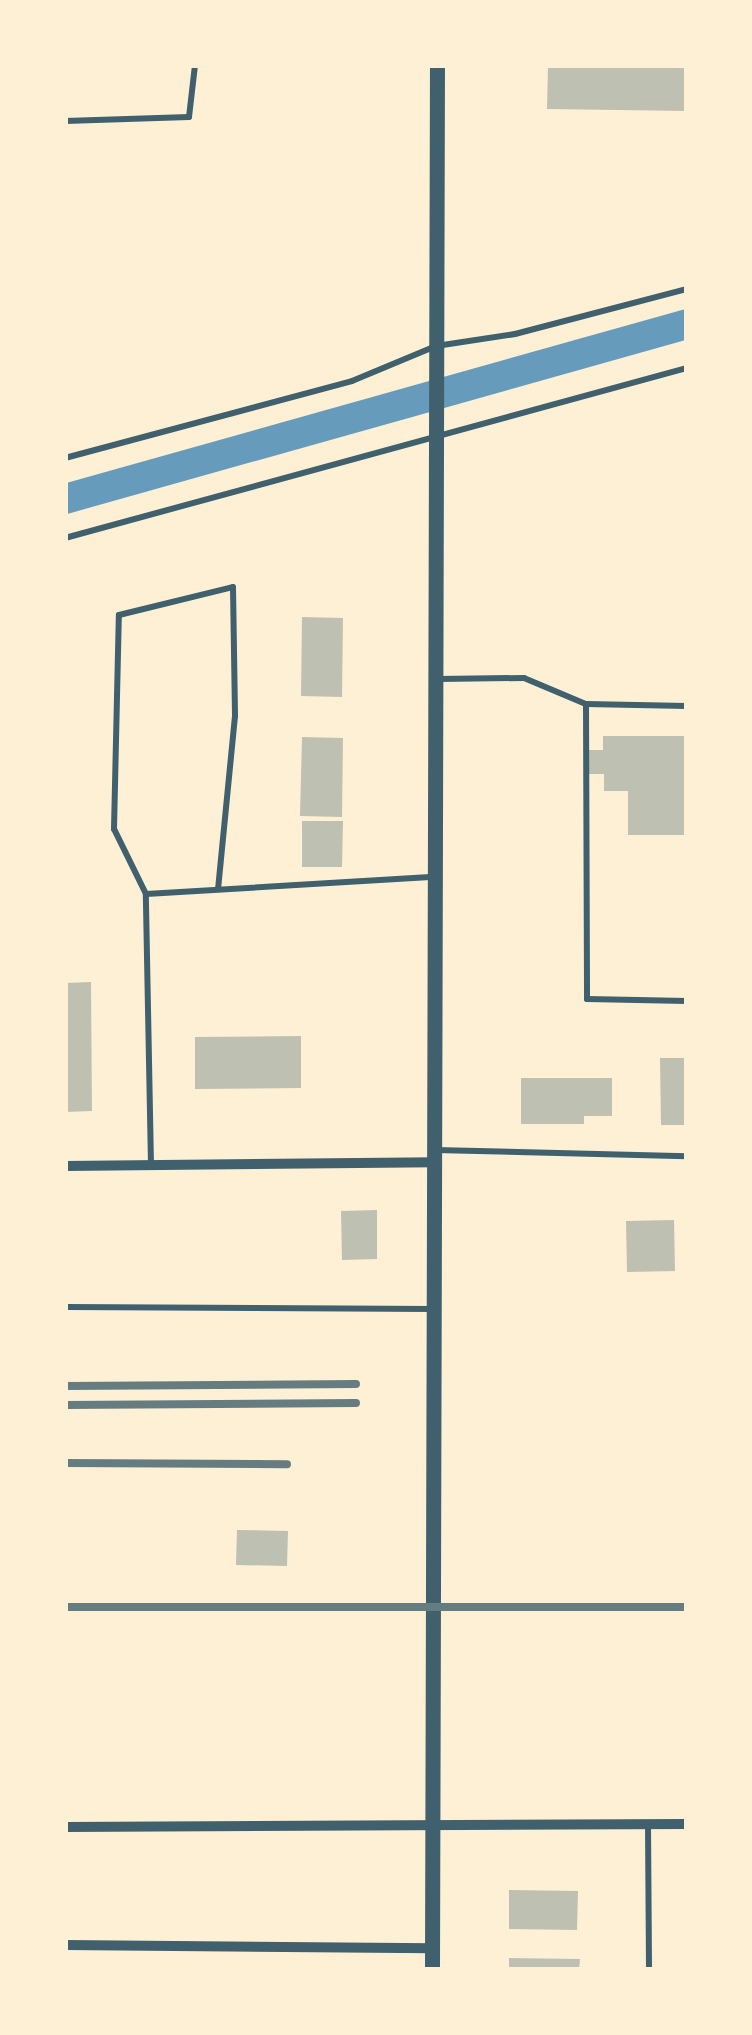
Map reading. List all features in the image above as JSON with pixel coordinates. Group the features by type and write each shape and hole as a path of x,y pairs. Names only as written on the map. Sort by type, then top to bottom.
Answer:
{"street":[{"path":"432,1970 436,65"},
{"path":"65,1166 435,1156"},
{"path":"65,1827 687,1824"},
{"path":"65,1945 433,1948"}],"lane":[{"path":"65,121 189,116 195,65"},
{"path":"65,458 352,381 436,353 687,289"},
{"path":"65,538 436,425 687,368"},
{"path":"151,1165 146,894 114,829 119,615 232,587 235,716 218,889"},
{"path":"436,679 524,678 586,704 687,706"},
{"path":"586,704 587,1000 687,1001"},
{"path":"146,894 435,877"},
{"path":"435,1156 687,1156"},
{"path":"65,1307 434,1309"},
{"path":"648,1824 649,1970"}],"building":[{"path":"548,65 687,65 687,111 547,109"},
{"path":"302,617 343,618 342,697 301,696"},
{"path":"603,736 687,736 687,835 628,835 628,791 604,791 604,774 587,774 587,750 603,750"},
{"path":"302,737 343,738 342,817 300,816"},
{"path":"302,821 343,821 342,867 302,867"},
{"path":"91,982 92,1111 65,1112 65,983"},
{"path":"301,1036 301,1088 195,1089 195,1037"},
{"path":"660,1058 687,1058 687,1125 661,1125"},
{"path":"521,1078 612,1078 612,1116 584,1116 584,1124 521,1124"},
{"path":"377,1210 377,1259 342,1260 341,1211"},
{"path":"674,1220 675,1271 627,1272 626,1221"},
{"path":"237,1530 288,1531 287,1566 236,1565"},
{"path":"509,1890 578,1891 577,1930 509,1929"},
{"path":"509,1958 580,1959 579,1970 509,1970"}],"waterway":[{"path":"65,499 687,324"}],"railway":[{"path":"65,1386 356,1384"},
{"path":"65,1405 356,1403"},
{"path":"65,1463 287,1464"},
{"path":"65,1607 687,1607"}]}
